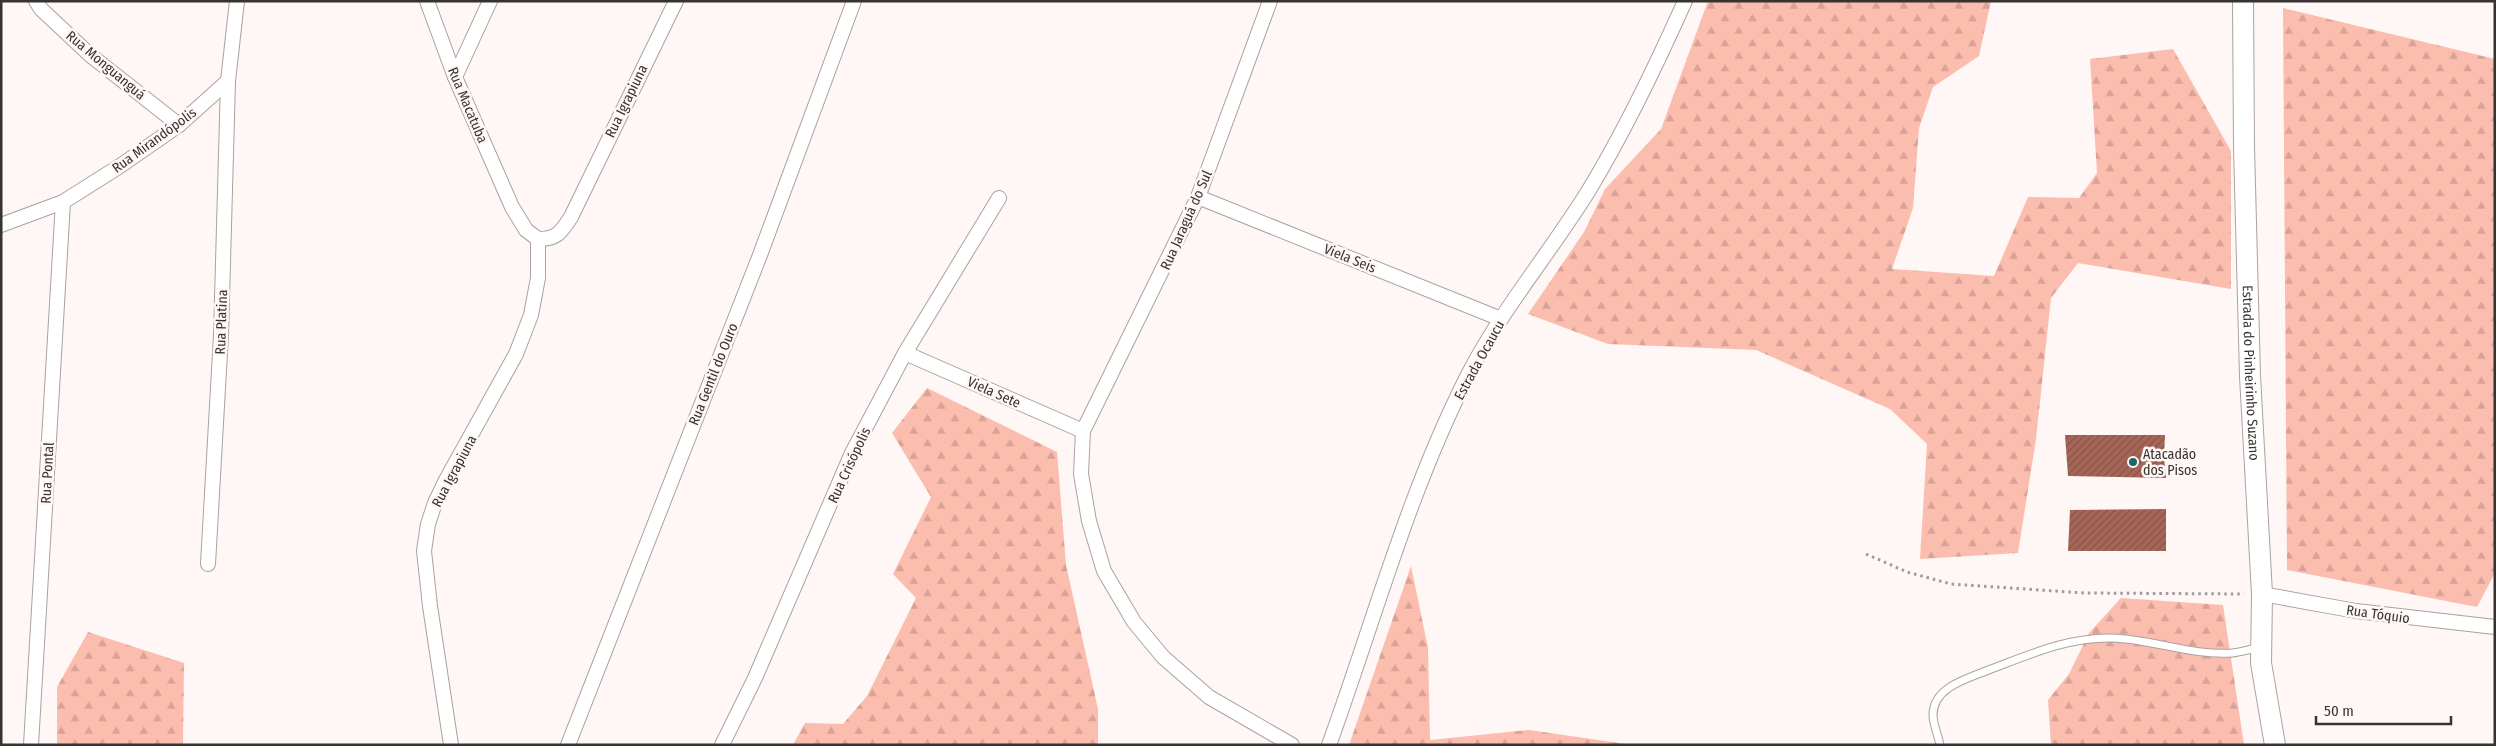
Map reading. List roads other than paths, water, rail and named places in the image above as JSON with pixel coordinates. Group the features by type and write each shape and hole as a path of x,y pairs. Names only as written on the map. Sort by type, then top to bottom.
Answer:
{"main road":[{"name":"Estrada do Pinheirinho Suzano","path":"2243,1 2244,147 2250,376 2262,594 2261,663 2275,745"}],"street":[{"name":"Rua Monguanguá","path":"36,1 41,9 90,55 179,125"},
{"path":"228,81 237,1"},
{"name":"Rua Macatuba","path":"427,1 455,77 512,207 526,230 538,239"},
{"name":"Rua Igrapiuna","path":"451,745 430,606 424,551 428,524 446,482 492,400 525,331 531,315 538,278 538,239 551,239 562,231 572,217 676,1"},
{"name":"Rua Gentil do Ouro","path":"568,745 760,255 854,1"},
{"name":"Rua Jaraguá do Sul","path":"1083,431 1198,197 1270,1"},
{"name":"Estrada Ocaucu","path":"1328,745 1398,540 1445,422 1470,372 1501,319 1592,184 1651,77 1685,1"},
{"path":"455,77 489,4"},
{"name":"Rua Mirandópolis","path":"1,225 63,202 179,125 228,81"},
{"name":"Rua Platina","path":"208,564 221,335 228,81"},
{"name":"Viela Seis","path":"1198,197 1501,319"},
{"name":"Rua Crisópolis","path":"722,745 755,678 852,453 905,353 999,198"},
{"name":"Rua Pontal","path":"31,745 63,202"},
{"name":"Viela Sete","path":"905,353 1083,431"},
{"path":"1083,431 1081,474 1089,521 1104,571 1134,622 1163,658 1209,697 1292,745"},
{"name":"Rua Tóquio","path":"2262,594 2356,611 2495,627"}],"lane":[{"path":"1940,745 1933,716 1934,705 1939,695 1968,678 2055,646 2084,638 2113,638 2152,642 2208,652 2232,653 2261,647"}],"place":[{"name":"Atacadão dos Pisos","path":"2133,462"}]}
